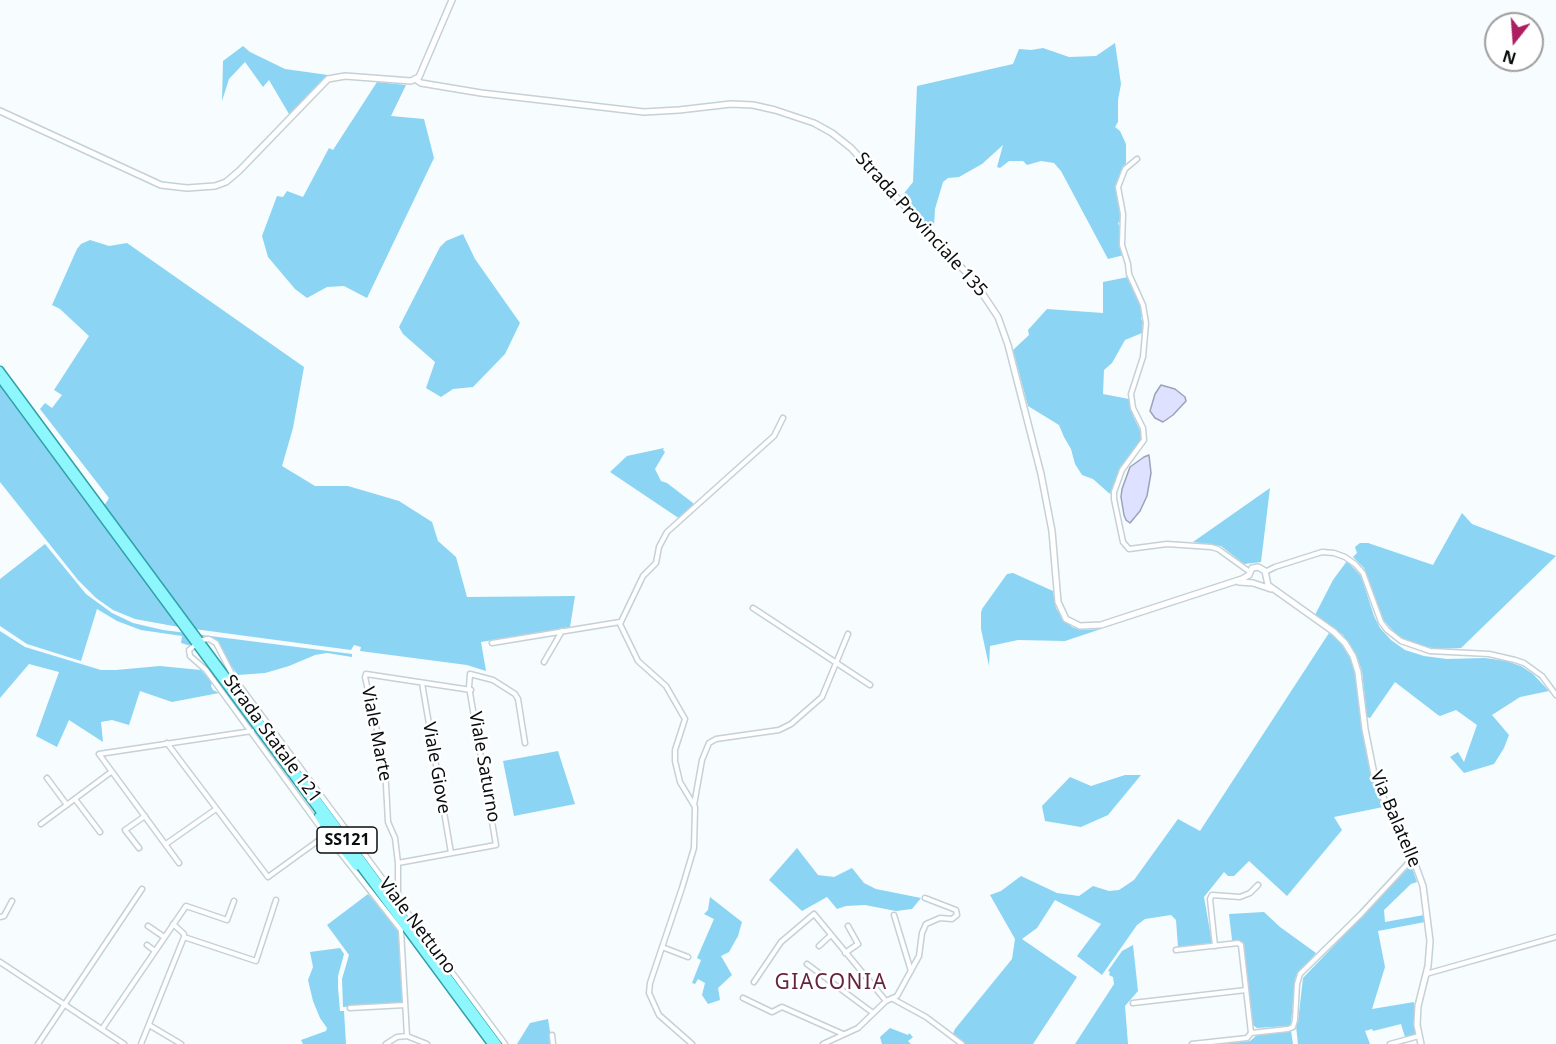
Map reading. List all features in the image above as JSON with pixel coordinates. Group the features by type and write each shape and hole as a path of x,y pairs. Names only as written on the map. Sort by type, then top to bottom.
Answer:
{"main road":[{"path":"0,370 191,628 196,640"},
{"path":"0,379 183,627 196,640"},
{"name":"Strada Statale 121","path":"196,640 303,790 491,1044"},
{"name":"Strada Statale 121","path":"196,640 498,1044"},
{"path":"303,790 322,822 326,835 335,840 365,879 375,887"}],"street":[{"path":"415,79 424,68 452,0"},
{"name":"Strada Provinciale 135","path":"0,111 161,185 176,188 208,187 226,182 328,79 345,75 404,81 415,79 481,93 644,112 731,104 753,105 806,120 832,133 851,148 982,291 998,317 1008,345 1045,494 1052,531 1058,602 1063,614 1075,625 1094,626 1234,582"},
{"path":"1137,159 1125,169 1118,187 1123,214 1122,245 1129,274 1143,305 1146,322 1143,357 1131,394 1133,408 1143,429 1144,440 1141,448 1122,470 1114,492 1124,542 1129,549 1167,544 1218,549 1249,573 1256,584"},
{"path":"694,806 680,782 675,761 676,744 685,722 684,715 666,686 638,661 621,622 643,576 656,563 659,548 667,532 774,436 783,418"},
{"path":"1256,584 1263,582 1266,575 1275,567 1322,552 1334,553 1355,564 1365,578 1375,609 1387,630 1410,646 1430,651 1489,654 1524,663 1542,676 1556,695"},
{"path":"1234,582 1258,567 1266,575 1268,585 1277,592"},
{"path":"1234,582 1256,584 1277,592"},
{"name":"Via Balatelle","path":"1277,592 1334,632 1353,656 1358,672 1365,729 1374,774 1413,858 1423,886 1430,941 1426,974 1418,1006 1421,1044"},
{"path":"753,608 870,685"},
{"path":"492,643 621,622"},
{"path":"544,662 563,630"},
{"path":"692,1044 659,1015 649,993 650,983 692,856 694,806 702,760 709,743 716,739 784,728 819,702 848,634"},
{"name":"Viale Nettuno","path":"196,640 209,639 216,643 234,678 505,1044"},
{"path":"196,640 189,651 190,656 206,670 326,835 401,930 406,1036"},
{"name":"Viale Marte","path":"398,901 398,863 395,838 388,822 385,766 365,677 366,674 422,683"},
{"path":"422,683 471,690 469,676 472,674 493,680 515,694 518,699 525,743"},
{"name":"Viale Giove","path":"422,683 451,853"},
{"name":"Viale Saturno","path":"451,853 496,845 471,690"},
{"path":"180,863 99,754 252,731"},
{"path":"167,744 268,877 326,835"},
{"path":"41,824 111,772"},
{"path":"47,778 67,805"},
{"path":"75,799 100,832"},
{"path":"166,844 216,809"},
{"path":"139,848 125,830 145,816"},
{"path":"398,863 451,853"},
{"path":"1192,1044 1246,1038 1251,1034 1293,1027 1300,974 1361,914 1413,858"},
{"path":"1215,946 1210,899 1212,895 1240,897 1250,893 1258,885"},
{"path":"38,1044 141,889"},
{"path":"823,1044 858,1028 886,1001 897,996 920,952 922,933 926,924 940,918 952,919 957,915 956,910 924,898"},
{"path":"184,937 256,961 276,900"},
{"path":"0,917 4,916 12,901"},
{"path":"102,1029 186,906 227,920 234,901"},
{"path":"754,982 781,942 814,914 886,1001"},
{"path":"894,915 911,972"},
{"path":"141,1044 184,937 184,934 173,924"},
{"path":"148,926 164,937"},
{"path":"845,953 858,944 848,926"},
{"path":"819,946 831,935"},
{"path":"1426,974 1556,937"},
{"path":"1176,950 1238,943 1240,945 1251,1034"},
{"path":"147,945 155,951"},
{"path":"662,946 688,957"},
{"path":"0,962 124,1044"},
{"path":"807,964 873,1013"},
{"path":"1133,1003 1246,990"},
{"path":"743,998 772,1012 782,1007 844,1034"},
{"path":"892,999 926,1017 962,1044"},
{"path":"350,1008 405,1005"},
{"path":"149,1025 181,1044"},
{"path":"552,1035 553,1044"},
{"path":"386,1044 397,1037 406,1036 427,1044"},
{"path":"1390,1044 1419,1036"}],"shaded area":[{"path":"1115,43 1121,84 1118,122 1115,127 1120,131 1126,144 1126,163 1121,170 1116,190 1121,212 1121,221 1118,223 1119,240 1124,255 1108,259 1061,171 1054,163 1041,161 1027,165 1023,161 1009,161 1000,168 997,167 1003,145 982,164 959,177 948,178 943,182 935,209 934,226 928,227 912,208 913,206 902,196 913,182 917,86 1013,64 1019,49 1043,48 1069,57 1096,56"},
{"path":"243,46 250,52 285,69 328,75 289,114 269,80 263,87 245,62 229,79 222,101 223,61"},
{"path":"377,82 406,85 391,116 424,119 434,158 367,298 344,286 327,287 307,298 295,289 268,257 262,236 277,196 283,197 287,191 303,197 329,148 333,150"},
{"path":"463,234 475,259 520,323 505,354 473,387 453,389 441,397 426,388 435,362 403,334 399,327 440,247 446,241"},
{"path":"90,240 109,246 127,243 304,367 293,428 282,466 315,486 348,486 399,501 432,522 438,541 456,557 467,597 575,596 570,627 481,642 486,671 467,665 360,651 361,647 354,645 351,650 194,629 104,506 109,498 40,409 45,403 52,408 62,395 54,390 89,336 60,309 52,305 77,249 81,244"},
{"path":"1128,277 1143,312 1142,333 1125,340 1112,363 1104,370 1103,394 1129,399 1142,440 1140,446 1118,473 1110,494 1093,479 1082,475 1059,425 1028,406 1013,350 1029,335 1028,330 1047,309 1103,313 1103,282"},
{"path":"0,383 179,627 135,619 113,610 96,598 78,580 0,482"},
{"path":"1161,385 1175,389 1185,397 1186,401 1163,422 1155,418 1150,411 1155,394"},
{"path":"664,448 665,452 655,469 661,481 693,503 694,507 680,519 610,472 627,456"},
{"path":"1149,455 1151,473 1147,496 1140,511 1130,523 1124,515 1122,489 1130,467"},
{"path":"1270,488 1261,562 1244,564 1221,546 1193,542"},
{"path":"1462,513 1472,524 1556,556 1461,648 1437,649 1412,644 1400,638 1384,621 1364,568 1353,557 1357,553 1355,547 1360,543 1368,543 1433,565"},
{"path":"45,544 86,594 112,613 133,623 163,630 352,654 352,657 327,653 265,673 238,675 225,658 215,639 190,641 191,646 181,643 182,636 141,630 117,621 97,609 81,661 27,644 0,626 0,579"},
{"path":"1347,561 1361,576 1380,628 1405,650 1424,656 1447,659 1485,658 1506,661 1521,666 1533,674 1549,691 1520,697 1492,715 1509,735 1494,764 1464,773 1450,757 1458,752 1464,762 1477,725 1456,710 1438,715 1395,682 1370,718 1367,717 1362,671 1357,657 1343,635 1315,615 1333,580"},
{"path":"1013,573 1053,591 1056,608 1072,627 1081,630 1101,629 1065,641 1018,640 990,646 989,666 981,629 982,609 1007,574"},
{"path":"0,631 25,647 101,670 160,666 201,670 212,682 213,690 219,693 172,702 140,691 129,725 112,720 101,722 103,742 69,720 57,747 36,736 59,672 29,664 0,698"},
{"path":"1329,633 1339,640 1351,660 1372,780 1383,807 1334,817 1342,830 1287,896 1249,861 1234,876 1228,876 1224,872 1204,897 1212,943 1178,947 1176,920 1171,915 1145,919 1137,925 1102,975 1077,956 1101,924 1055,900 1037,928 1022,939 1077,977 1033,1044 965,1044 953,1034 1012,959 1015,939 990,895 1001,891 1021,876 1057,893 1079,896 1093,886 1109,891 1119,890 1134,880 1178,819 1200,831"},
{"path":"558,751 575,804 514,816 503,761"},
{"path":"1125,775 1141,775 1108,815 1081,827 1045,821 1042,806 1070,777 1091,786"},
{"path":"797,848 818,875 834,877 852,868 864,883 876,889 921,898 912,909 896,911 865,905 837,909 827,897 802,911 769,880"},
{"path":"1411,865 1417,882 1411,884 1384,910 1385,922 1424,915 1425,922 1378,931 1385,967 1372,1009 1414,1002 1415,1035 1405,1037 1401,1024 1365,1031 1370,1044 1298,1044 1296,1026 1303,978"},
{"path":"368,894 399,930 404,1002 343,1007 342,979 349,955 327,925"},
{"path":"710,897 742,922 738,936 729,952 721,956 732,975 718,988 720,1000 708,1004 702,995 705,983 698,979 695,984 692,983 701,960 697,958 714,919 704,914 708,910"},
{"path":"1264,912 1280,927 1316,953 1295,978 1291,1024 1288,1026 1257,1028 1253,1025 1242,943 1232,940 1229,914"},
{"path":"1133,945 1138,991 1125,1006 1128,1044 1075,1044 1114,984 1113,977 1108,971 1122,951"},
{"path":"340,948 344,954 338,976 338,988 340,1011 344,1011 346,1044 303,1044 301,1040 326,1031 327,1028 313,1001 308,980 313,967 310,952"},
{"path":"548,1019 552,1044 517,1044 530,1023"},
{"path":"890,1028 908,1035 909,1033 913,1037 908,1041 911,1044 882,1044 880,1037"},
{"path":"1291,1031 1293,1044 1221,1044 1250,1041 1257,1035"}],"district":[{"name":"GIACONIA","path":"831,983"}]}
